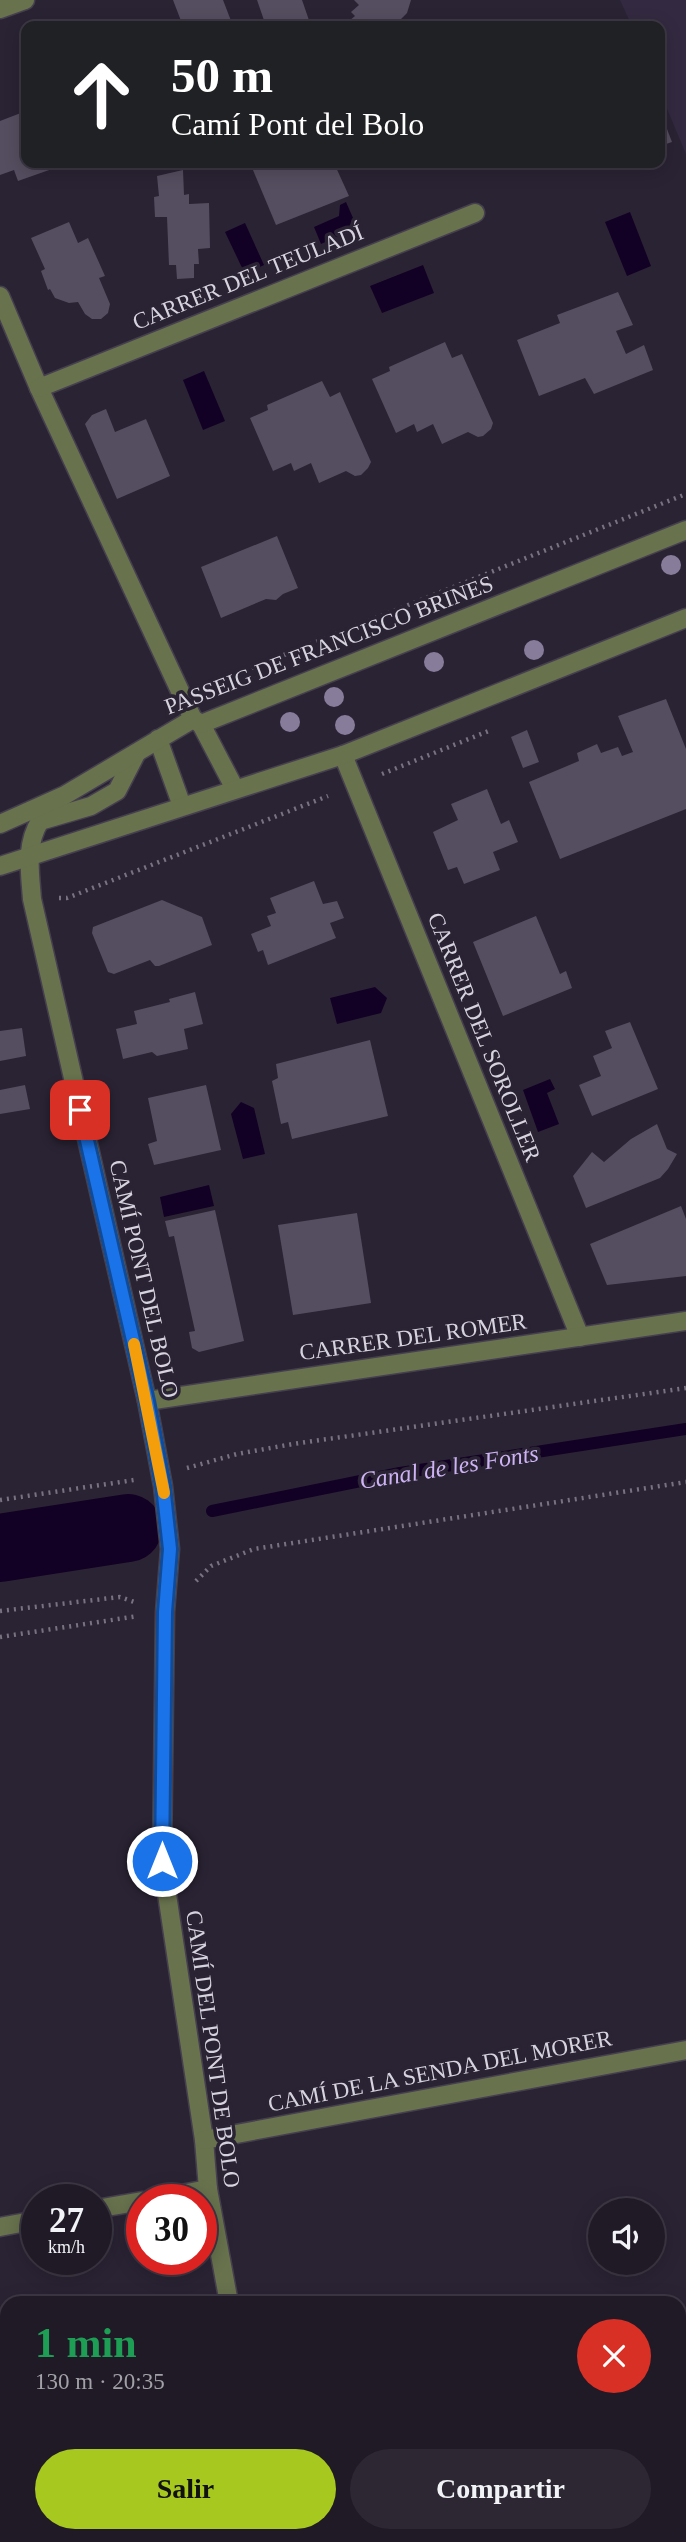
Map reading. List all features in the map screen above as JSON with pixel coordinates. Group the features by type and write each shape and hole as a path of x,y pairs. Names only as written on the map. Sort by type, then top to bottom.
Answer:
{"street":[{"path":"0,9 24,0"},
{"name":"CARRER DEL TEULADÍ","path":"40,388 475,213"},
{"path":"0,296 183,695 235,789"},
{"name":"PASSEIG DE FRANCISCO BRINES","path":"0,824 65,796 158,739 197,722 686,530"},
{"path":"0,866 343,755 686,618"},
{"path":"158,739 183,806"},
{"name":"CAMÍ PONT DEL BOLO","path":"136,754 117,791 91,806 40,821 33,833 29,858 32,899 147,1401 162,1480 170,1549"},
{"name":"CARRER DEL SOROLLER","path":"343,755 580,1337"},
{"name":"CARRER DEL ROMER","path":"147,1401 686,1321"},
{"name":"CAMÍ DEL PONT DE BOLO","path":"170,1549 165,1612 162,1861 204,2140 208,2184"},
{"name":"CAMÍ DE LA SENDA DEL MORER","path":"204,2140 686,2050"},
{"path":"0,2227 21,2223"},
{"name":"CAMÍ DEL PONT DE BOLO","path":"217,2238 228,2296"}],"path":[{"path":"183,695 686,494"},
{"path":"0,1500 162,1480 237,1454 293,1444 686,1388"},
{"path":"0,1637 165,1612 211,1566 254,1549 686,1482"},
{"path":"0,1611 120,1597 165,1612"}],"shaded area":[{"path":"620,0 686,0 686,154 665,104 665,21 630,21"},
{"path":"346,202 357,227 321,244 314,227 339,216 340,205"},
{"path":"630,212 651,266 627,276 605,222"},
{"path":"245,223 264,265 245,274 225,232"},
{"path":"423,265 434,293 382,313 370,286"},
{"path":"204,371 225,421 203,430 183,380"},
{"path":"375,987 387,998 381,1013 337,1024 330,998"},
{"path":"550,1079 555,1089 547,1093 559,1124 538,1132 523,1090"},
{"path":"241,1102 254,1108 265,1154 243,1159 231,1114"},
{"path":"209,1185 214,1206 164,1217 160,1197"}],"building":[{"path":"173,0 223,0 231,21 181,21"},
{"path":"257,0 302,0 309,21 264,21"},
{"path":"354,0 411,0 407,13 399,21 349,21 355,16 351,12 359,5"},
{"path":"21,113 21,168 55,168 18,181 14,170 0,175 0,121"},
{"path":"665,124 672,142 665,144"},
{"path":"252,168 336,168 349,196 276,225"},
{"path":"183,170 184,195 189,194 189,204 209,203 210,248 198,249 199,264 194,264 194,278 177,279 176,265 169,265 167,217 155,217 154,197 159,196 157,176"},
{"path":"69,222 78,243 88,238 105,276 99,278 110,304 108,313 101,319 92,319 85,314 78,302 69,303 55,298 50,289 48,290 41,271 45,269 31,238"},
{"path":"618,292 633,325 616,331 626,354 644,345 653,370 594,394 585,378 539,396 517,340 560,323 557,315"},
{"path":"445,342 452,358 462,354 493,423 491,429 483,436 478,437 468,432 442,444 433,424 417,432 414,424 396,433 372,379 390,371 389,367"},
{"path":"322,381 330,397 340,392 371,462 368,468 361,475 355,476 346,471 319,483 311,463 294,471 291,463 273,471 250,418 268,410 267,405"},
{"path":"106,409 115,432 146,419 170,476 117,499 85,424 92,415"},
{"path":"277,536 298,588 276,600 266,599 221,618 201,567"},
{"path":"666,699 686,749 686,809 560,859 529,782 579,761 577,753 597,744 601,753 618,747 622,756 633,752 618,716"},
{"path":"527,730 539,762 523,768 511,737"},
{"path":"487,789 501,824 509,820 518,842 493,852 500,870 464,884 457,867 448,870 433,832 458,820 451,804"},
{"path":"314,881 323,904 337,901 344,918 330,923 336,938 268,965 263,950 258,952 251,934 271,926 267,916 276,913 270,898"},
{"path":"162,900 202,917 212,945 159,966 155,966 150,960 114,974 108,972 92,933 93,927"},
{"path":"536,916 560,974 566,971 572,988 503,1016 473,942"},
{"path":"195,992 203,1024 184,1029 188,1049 157,1056 152,1052 123,1059 116,1029 137,1024 134,1011 170,1002 169,999"},
{"path":"630,1022 658,1089 592,1116 579,1085 601,1076 593,1056 612,1048 605,1031"},
{"path":"22,1028 26,1056 0,1061 0,1031"},
{"path":"370,1040 388,1116 292,1139 288,1122 281,1124 272,1081 278,1078 276,1064"},
{"path":"25,1085 30,1109 0,1114 0,1090"},
{"path":"206,1085 221,1150 154,1165 148,1144 157,1141 148,1098"},
{"path":"657,1124 667,1149 677,1154 668,1169 660,1178 586,1208 573,1176 592,1152 604,1162 631,1139"},
{"path":"681,1206 686,1219 686,1276 607,1285 590,1244"},
{"path":"215,1210 244,1341 199,1352 192,1348 189,1332 195,1331 174,1236 169,1237 165,1221"},
{"path":"357,1213 371,1303 293,1315 278,1225"}],"waterway":[{"name":"Canal de les Fonts","path":"212,1511 400,1473 686,1429"},
{"name":"Canal de les Fonts","path":"0,1548 128,1528"}],"slow traffic":[{"path":"134,1344 164,1493"}],"route":[{"path":"80,1110 147,1401 163,1486 170,1549 165,1612 162,1861"}]}
